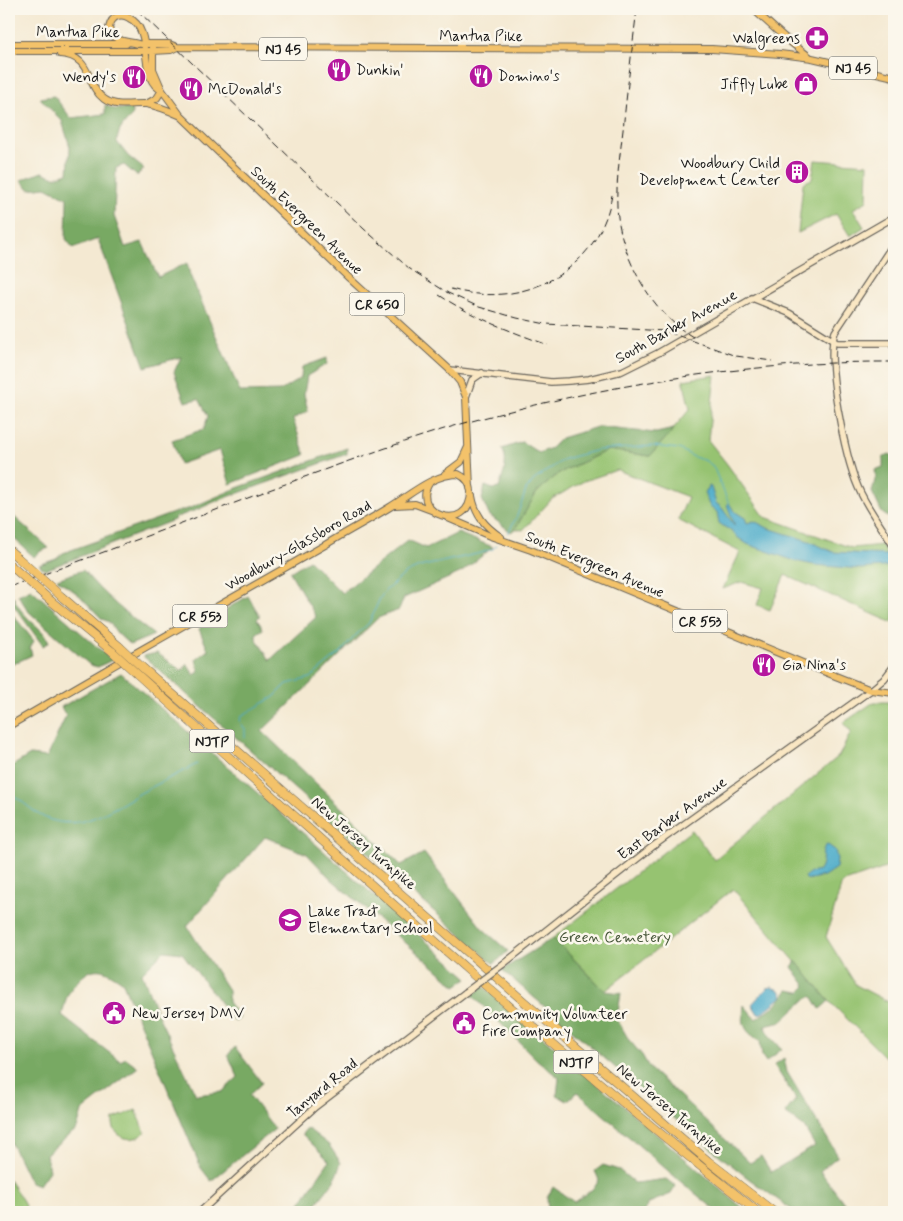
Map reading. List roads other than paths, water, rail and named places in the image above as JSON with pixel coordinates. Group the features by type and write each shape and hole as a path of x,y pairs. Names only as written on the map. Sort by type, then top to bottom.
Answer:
{"highway":[{"name":"New Jersey Turnpike","path":"9,550 584,1054 708,1160 774,1212"},
{"name":"New Jersey Turnpike","path":"9,564 113,652 397,907 542,1033 697,1164 758,1212"}],"main road":[{"path":"753,9 812,58"},
{"name":"South Evergreen Avenue","path":"142,46 119,40 113,36 109,28 112,19 122,16 133,20 140,29 142,46 150,76 158,88 162,90"},
{"path":"784,54 788,40"},
{"name":"Mantua Pike","path":"9,44 142,46 171,50 177,48 712,49 784,54"},
{"name":"Mantua Pike","path":"12,51 142,46"},
{"name":"South Evergreen Avenue","path":"153,47 153,69 162,90 181,116 349,278 450,370 460,382 466,397 471,490 474,507 483,523 510,542"},
{"path":"12,51 24,55 61,54 72,57 84,66 98,94 106,100 118,104 144,104 164,108 181,116"},
{"name":"NJ 45","path":"784,54 812,58 894,77"},
{"path":"144,104 155,100 162,90"},
{"path":"440,478 461,462 469,444"},
{"path":"458,474 466,479 471,490 468,504 463,514 458,517 439,513 429,507 425,499 426,489 430,482 440,478 458,474"},
{"name":"Woodbury-Glassboro Road","path":"9,726 392,506 430,482"},
{"name":"Woodbury-Glassboro Road","path":"392,506 408,503 439,513"},
{"name":"South Evergreen Avenue","path":"439,513 871,690 894,693"}],"street":[{"name":"South Barber Avenue","path":"450,370 551,382 602,377 622,371 658,353 894,217"},
{"path":"894,243 842,319 832,340 832,376 856,481 894,547"},
{"path":"752,298 789,314 838,343 894,343"},
{"path":"466,397 472,380 482,373"},
{"name":"East Barber Avenue","path":"466,992 665,838 871,690 884,679 894,666"},
{"name":"Tanyard Road","path":"200,1212 327,1097 466,992"}],"water":[{"path":"709,486 716,503 735,526 727,505 729,503 734,511 745,518 747,523 754,521 833,552 888,555 894,558 894,566 860,569 814,565 795,561 747,544 731,530 719,523 717,512 709,505 704,492 708,490"},
{"path":"828,845 835,850 836,868 824,876 807,880 805,877 808,874 819,871 825,846"},
{"path":"772,987 780,990 783,996 762,1013 758,1014 752,1004 767,988"}],"waterway":[{"path":"508,533 517,516 526,490 534,480 564,459 598,450 653,446 679,449 713,466 729,504"},
{"path":"245,738 245,729 240,722 241,716 274,697 287,684 310,678 341,652 369,623 380,598 386,590 406,573 419,567 481,553 493,549 497,545"},
{"path":"9,794 51,820 64,823 89,820 197,764"}],"railway":[{"path":"136,9 364,229 410,269 448,293 479,307 517,318 546,324 665,331 736,356 772,361"},
{"path":"637,9 618,178 617,206 619,224 631,262 651,298 664,313 693,337"},
{"path":"451,289 478,294 505,294 530,289 554,278 574,264 591,245 604,222 612,195"},
{"path":"439,295 478,317 548,345"},
{"path":"9,587 364,456 437,431 514,410 621,387 730,371 839,363 894,362"}],"place":[{"name":"Walgreens","path":"817,38"},
{"name":"Dunkin'","path":"339,70"},
{"name":"Domino's","path":"481,76"},
{"name":"Wendy's","path":"134,77"},
{"name":"Jiffly Lube","path":"806,84"},
{"name":"McDonald's","path":"191,89"},
{"name":"Woodbury Child Development Center","path":"797,172"},
{"name":"Gia Nina's","path":"764,665"},
{"name":"Lake Tract Elementary School","path":"290,920"},
{"name":"New Jersey DMV","path":"114,1013"},
{"name":"Community Volunteer Fire Company","path":"464,1023"}],"park label":[{"name":"Green Cemetery","path":"615,937"}]}
